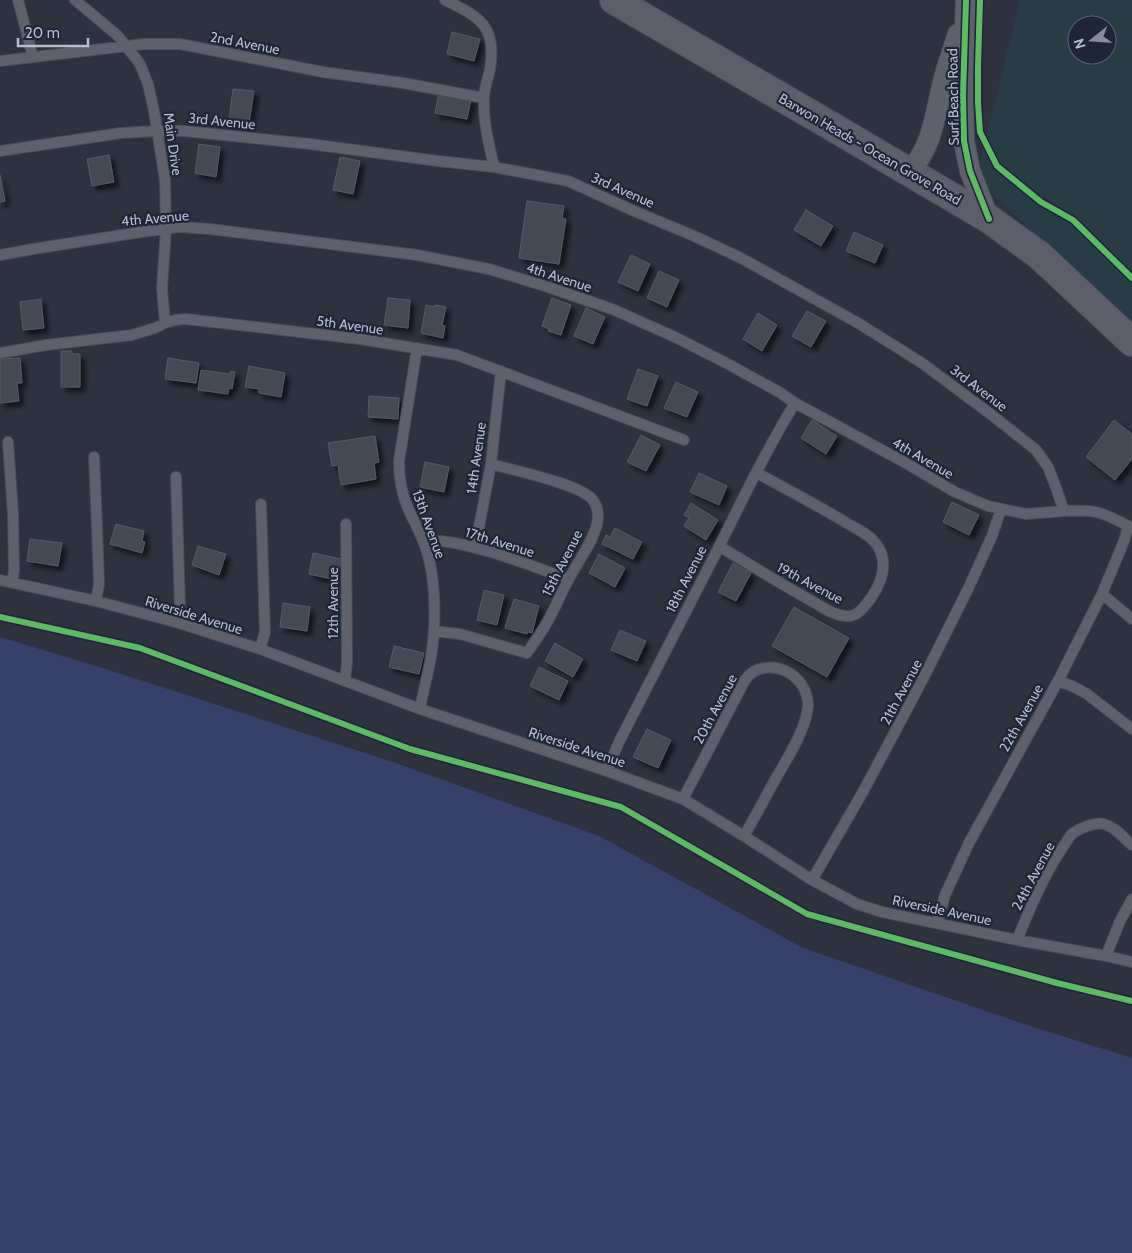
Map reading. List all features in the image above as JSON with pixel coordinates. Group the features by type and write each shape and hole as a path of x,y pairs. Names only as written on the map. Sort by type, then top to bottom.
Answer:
{"main road":[{"name":"Barwon Heads - Ocean Grove Road","path":"614,0 989,219 1039,255 1132,342"}],"street":[{"name":"Surf Beach Road","path":"909,172 918,162 933,128 943,80 965,6"},
{"name":"Surf Beach Road","path":"965,6 964,141 970,171 989,219"}],"lane":[{"path":"18,0 34,57"},
{"name":"Main Drive","path":"74,0 117,35 140,64 148,84 165,180 166,229 162,288 165,323"},
{"path":"445,0 481,21 488,29 491,53 484,98 485,125 494,167"},
{"name":"2nd Avenue","path":"0,61 144,44 180,44 323,72 403,83 484,98"},
{"name":"3rd Avenue","path":"0,151 121,133 157,130 184,131 310,144 494,167 568,181 741,258 858,323 922,363 1036,450 1048,467 1056,484 1064,511"},
{"name":"4th Avenue","path":"0,255 180,227 210,229 417,256 489,269 548,287 621,313 675,337 779,392 795,403 955,492 988,506 1026,514 1064,511"},
{"name":"5th Avenue","path":"0,353 46,345 132,335 175,320 186,319 360,339 457,355 684,440"},
{"name":"13th Avenue","path":"417,348 399,461 399,474 407,506 423,541 431,568 433,585 434,631 431,658 420,709"},
{"name":"14th Avenue","path":"476,548 491,464 501,371"},
{"name":"18th Avenue","path":"607,771 619,742 739,505 774,437 795,403"},
{"path":"8,442 13,514 14,571 12,582"},
{"path":"94,457 99,584 96,601"},
{"name":"15th Avenue","path":"434,631 460,634 528,653 549,619 597,525 598,514 596,506 591,498 582,491 547,478 491,464"},
{"name":"19th Avenue","path":"719,546 835,614 846,617 862,610 878,587 882,579 883,566 878,546 871,538 827,511 757,473"},
{"path":"176,477 179,623"},
{"path":"260,649 265,632 261,504"},
{"name":"21th Avenue","path":"812,880 864,790 923,679 968,589 992,536 1000,509"},
{"path":"1064,511 1097,512 1130,527"},
{"name":"12th Avenue","path":"345,681 347,662 346,524"},
{"name":"22th Avenue","path":"937,923 944,894 969,842 1058,681 1102,594 1130,527"},
{"name":"17th Avenue","path":"423,541 444,541 476,548 569,579"},
{"name":"Riverside Avenue","path":"0,580 96,601 179,623 260,649 420,709 607,771 683,799 812,880 857,904 882,912 1132,962"},
{"path":"1102,594 1132,619"},
{"name":"20th Avenue","path":"683,799 745,680 751,673 761,668 772,667 783,669 792,674 802,684 805,691 808,704 806,719 794,745 744,836"},
{"path":"1058,681 1087,694 1132,729"},
{"name":"24th Avenue","path":"1017,940 1056,857 1072,833 1096,823 1106,825 1120,833 1132,845"},
{"path":"1106,956 1120,921 1132,899"}],"shaded area":[{"path":"1020,0 1132,0 1132,327 976,178"}],"water":[{"path":"0,637 109,670 393,762 599,836 803,948 1024,1024 1132,1058 1132,1253 0,1253"}],"building":[{"path":"452,32 480,39 474,61 447,54"},
{"path":"233,89 254,91 249,123 229,120"},
{"path":"439,93 471,99 467,119 435,113"},
{"path":"199,144 220,147 216,177 195,173"},
{"path":"109,155 114,182 92,186 87,159"},
{"path":"340,157 360,161 353,194 333,190"},
{"path":"0,175 5,201 0,202"},
{"path":"527,201 564,206 562,218 566,219 559,264 519,258"},
{"path":"806,210 833,226 821,246 794,230"},
{"path":"854,232 883,245 875,263 846,251"},
{"path":"631,255 650,264 638,291 618,282"},
{"path":"659,271 679,280 667,307 647,298"},
{"path":"388,298 410,300 408,328 384,325"},
{"path":"552,298 571,305 561,335 548,331 549,329 542,326"},
{"path":"41,299 44,328 23,330 20,302"},
{"path":"426,305 446,307 442,325 445,326 443,338 421,333"},
{"path":"586,308 605,317 593,344 574,336"},
{"path":"807,311 826,321 811,347 792,336"},
{"path":"758,313 777,325 762,351 743,339"},
{"path":"61,351 72,351 72,354 80,354 80,387 61,387"},
{"path":"20,358 22,383 17,383 19,401 0,403 0,359"},
{"path":"168,358 199,363 196,383 165,379"},
{"path":"249,366 285,373 281,397 259,393 259,389 245,387"},
{"path":"638,369 658,376 647,406 627,399"},
{"path":"201,370 230,374 231,371 235,372 232,389 229,388 228,394 198,390"},
{"path":"676,382 698,392 687,417 664,408"},
{"path":"369,396 399,398 398,419 368,417"},
{"path":"812,420 837,436 826,454 801,438"},
{"path":"1114,420 1132,434 1132,459 1115,480 1086,457"},
{"path":"641,435 660,445 646,471 627,462"},
{"path":"375,436 379,462 374,463 376,479 341,485 338,465 332,466 328,443"},
{"path":"425,462 449,467 444,492 420,487"},
{"path":"699,473 727,486 719,505 690,492"},
{"path":"952,502 979,515 969,535 943,522"},
{"path":"691,503 718,520 706,540 684,526 689,518 684,515"},
{"path":"116,524 144,531 142,541 145,542 142,553 110,544"},
{"path":"615,528 642,542 633,559 602,544 606,535 610,537"},
{"path":"30,539 62,543 58,566 27,561"},
{"path":"198,546 226,554 219,575 192,565"},
{"path":"313,553 341,559 336,580 309,574"},
{"path":"599,554 625,568 615,587 589,573"},
{"path":"733,563 751,573 736,601 718,592"},
{"path":"484,590 504,595 497,625 477,620"},
{"path":"514,599 539,606 532,633 527,632 527,634 505,628"},
{"path":"283,603 310,607 307,631 280,627"},
{"path":"794,607 849,638 827,677 772,646"},
{"path":"620,630 646,641 637,661 611,650"},
{"path":"555,643 583,659 573,677 545,661"},
{"path":"394,646 424,653 419,674 389,667"},
{"path":"539,667 568,681 559,700 530,686"},
{"path":"647,729 671,740 658,768 633,757"}],"cycle path":[{"path":"966,0 963,96 964,141 970,171 989,219"},
{"path":"980,0 978,66 980,132 997,166 1041,202 1073,220 1132,278"},
{"path":"0,617 140,648 410,749 621,807 807,914 1057,983 1132,1001"}]}
